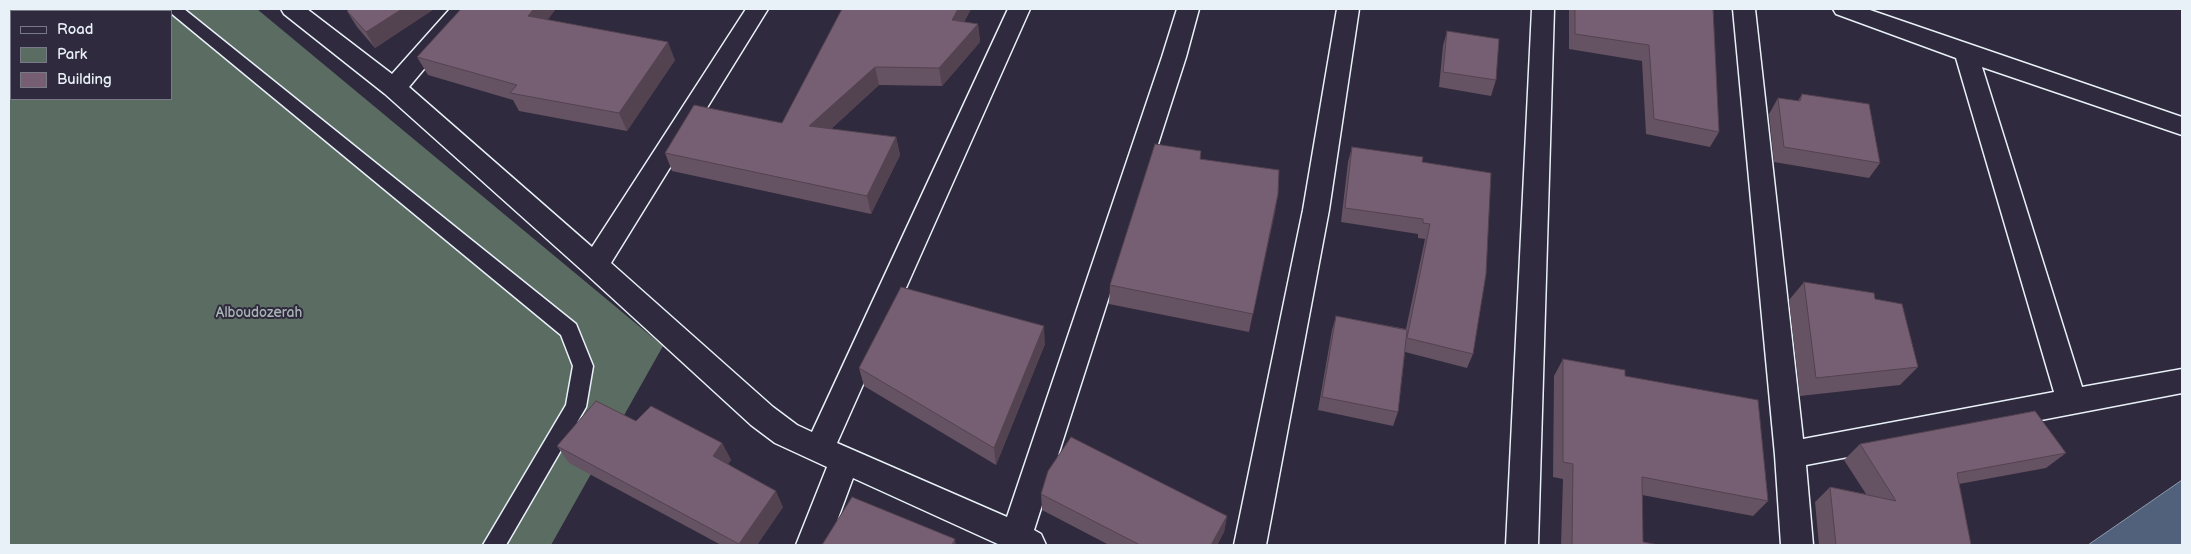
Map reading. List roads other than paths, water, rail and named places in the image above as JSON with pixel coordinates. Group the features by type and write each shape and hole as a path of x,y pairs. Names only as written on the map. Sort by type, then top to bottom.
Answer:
{"street":[{"path":"292,9 394,88 595,265 762,416 786,434 1023,541 1188,9"},
{"path":"394,88 462,9"},
{"path":"595,265 757,9"},
{"path":"812,545 832,456 1019,9"},
{"path":"1250,545 1316,210 1348,9"},
{"path":"1522,545 1543,9"},
{"path":"1744,9 1790,455 1797,545"},
{"path":"1844,9 1966,53 2182,126"},
{"path":"1966,53 2071,401"},
{"path":"1790,455 2182,381"}],"lane":[{"path":"174,9 569,330 583,366 576,407 494,545"}],"water":[{"path":"2182,480 2182,545 2088,545"}],"park label":[{"name":"Alboudozerah","path":"259,313"}]}
